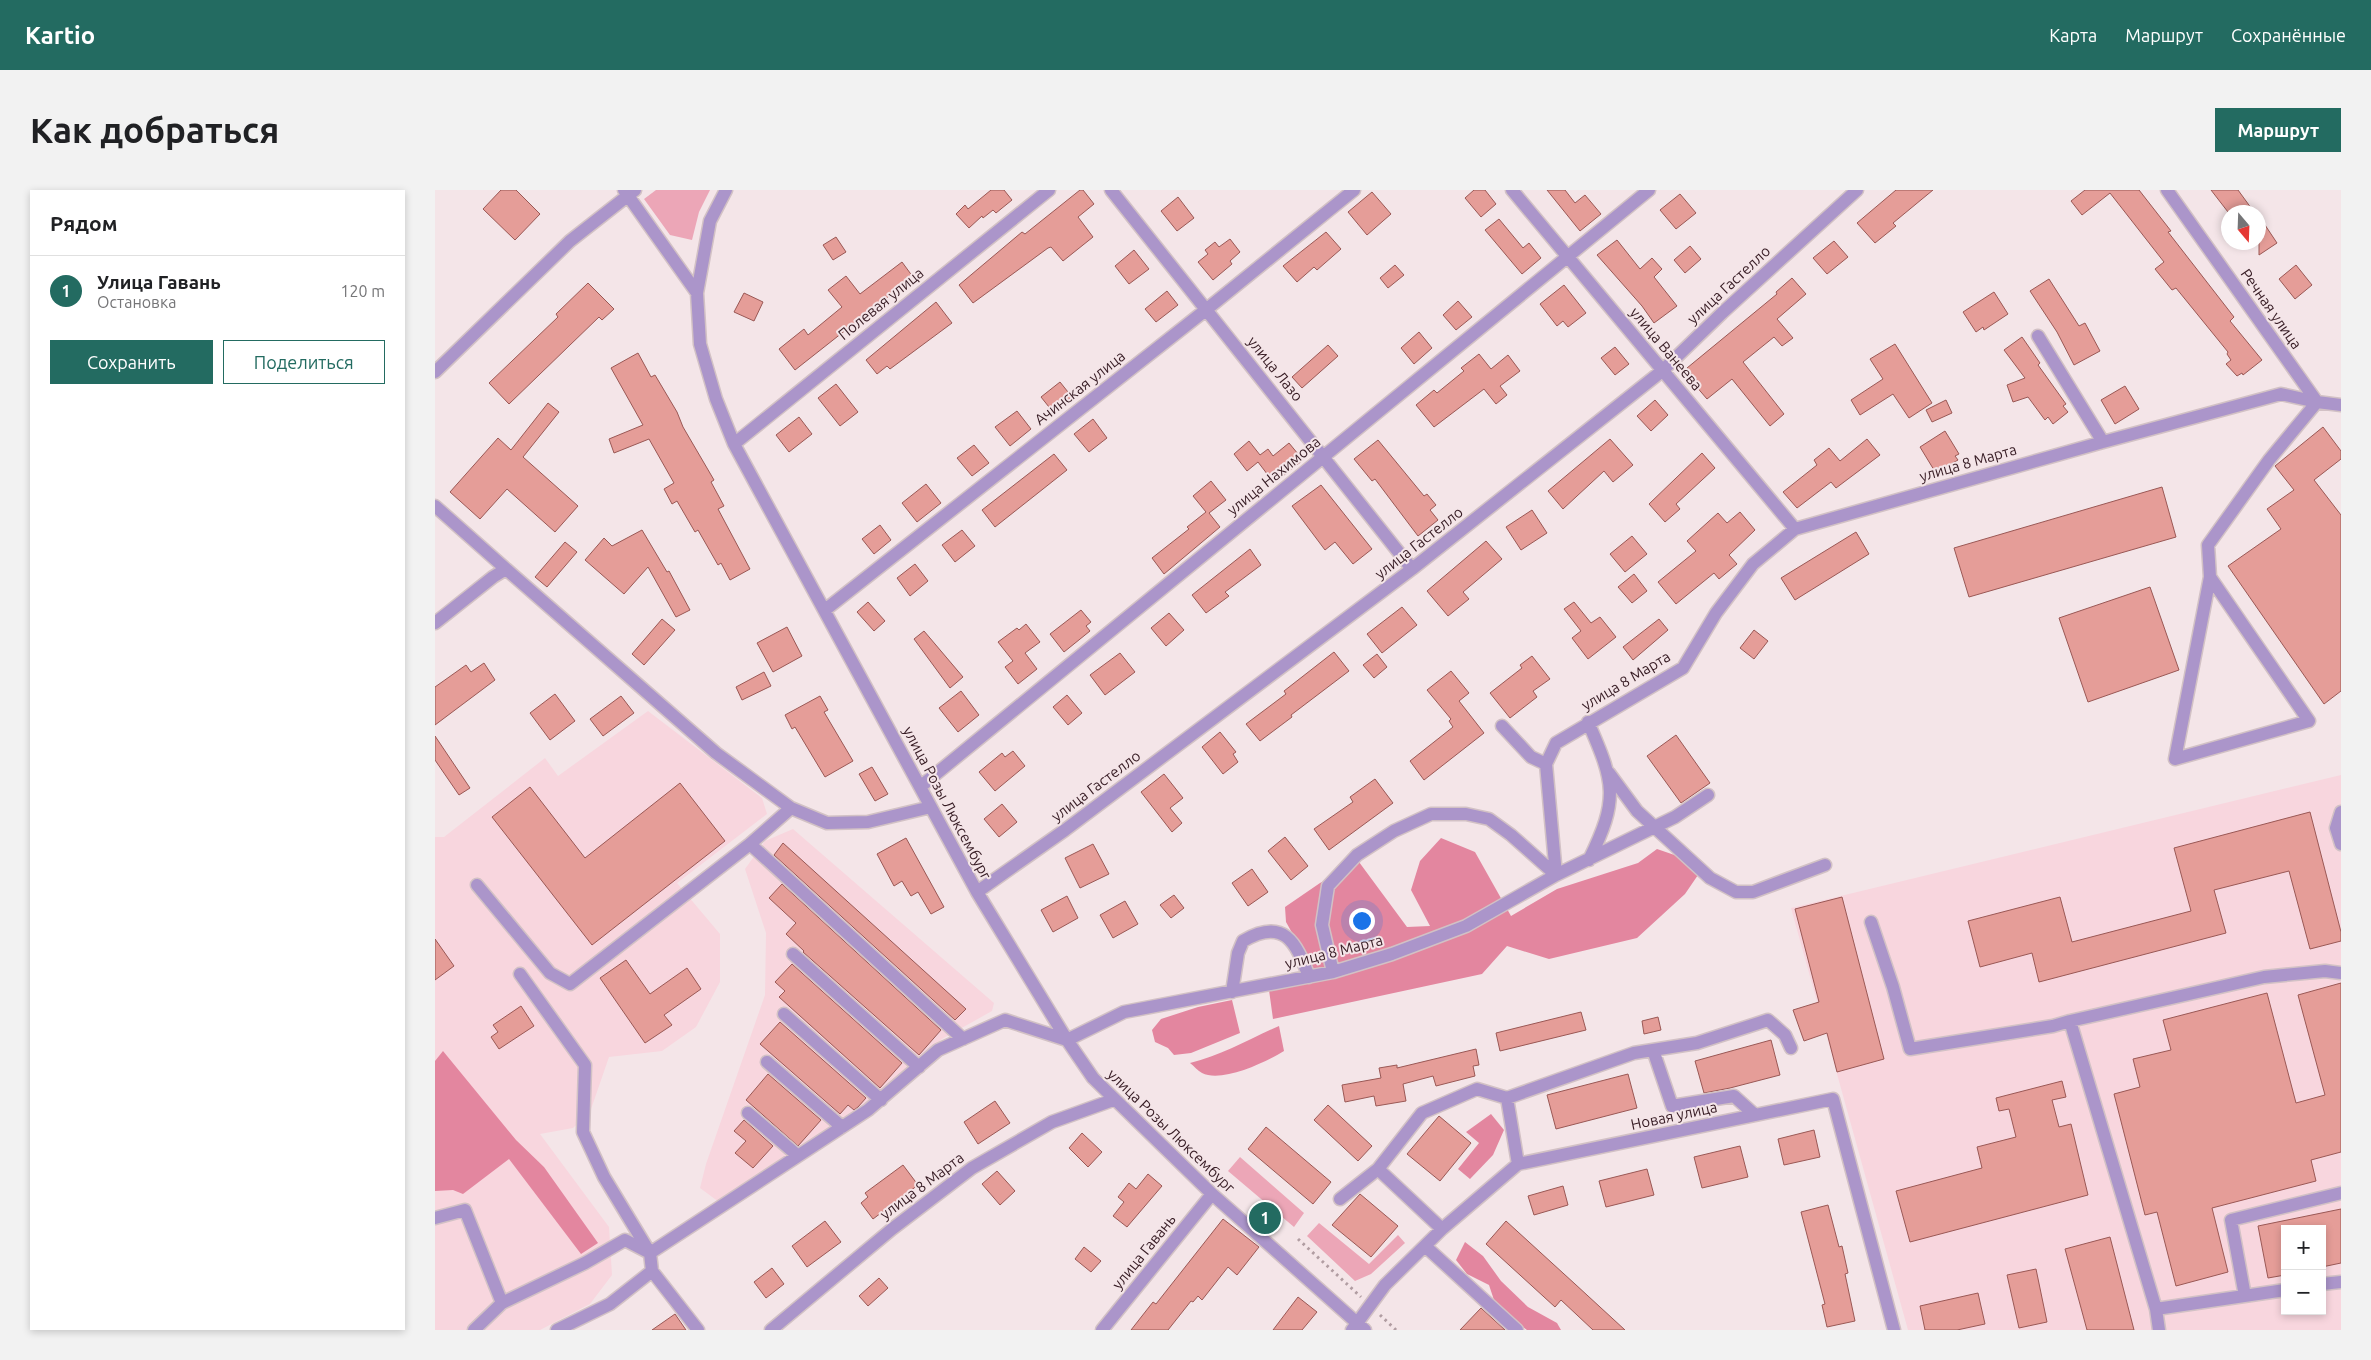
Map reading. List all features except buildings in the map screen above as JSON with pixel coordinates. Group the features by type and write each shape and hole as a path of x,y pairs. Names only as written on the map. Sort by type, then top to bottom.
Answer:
{"street":[{"name":"улица Розы Люксембург","path":"726,190 710,221 697,293 700,344 716,399 734,444 977,892 1067,1040 1093,1078 1113,1100 1212,1194 1358,1328"},
{"name":"Полевая улица","path":"734,444 1049,190"},
{"name":"улица Лазо","path":"1111,190 1324,456 1412,570"},
{"name":"Ачинская улица","path":"825,610 1207,309 1354,190"},
{"name":"улица Ванеева","path":"1512,190 1795,529"},
{"name":"улица Нахимова","path":"920,787 1649,190"},
{"name":"улица Гастелло","path":"977,892 1065,830 1412,570 1663,371 1722,313 1857,190"},
{"name":"Речная улица","path":"2167,190 2317,402"},
{"path":"435,372 570,241 629,192 697,293"},
{"path":"2038,336 2103,442"},
{"name":"улица 8 Марта","path":"1546,764 1556,743 1588,722 1683,668 1716,613 1753,564 1795,529 2281,394 2317,402"},
{"path":"2210,577 2309,721 2175,759 2210,577 2208,545 2269,460 2317,402 2341,405"},
{"path":"435,506 716,753 791,808 827,822 868,822 931,807"},
{"path":"435,623 493,577 506,569"},
{"path":"1588,722 1609,773 1637,811 1710,878 1736,892 1753,892 1825,865"},
{"path":"1501,726 1531,757 1546,764 1556,875"},
{"path":"1589,860 1604,829 1611,800 1609,773"},
{"name":"улица 8 Марта","path":"1067,1040 1124,1012 1333,972 1392,954 1466,926 1556,875 1655,827 1708,795"},
{"path":"477,885 550,972 570,984 750,844 791,808"},
{"path":"2341,812 2336,828 2341,844"},
{"path":"1333,972 1322,925 1327,886 1357,854 1394,831 1431,814 1466,814 1489,819 1511,835 1556,875"},
{"path":"750,844 963,1039"},
{"path":"1871,922 1893,987 1910,1049 2053,1026 2264,977 2325,971 2341,973"},
{"path":"1232,992 1238,953 1243,941 1267,931 1279,931 1292,940 1309,976"},
{"path":"793,954 919,1067"},
{"path":"520,974 585,1065 583,1132 604,1177 650,1254 652,1270 698,1330"},
{"path":"784,1014 881,1100"},
{"path":"650,1254 881,1100 938,1050 1005,1020 1067,1040"},
{"path":"1340,1198 1378,1169 1422,1113 1477,1089 1507,1098 1634,1053 1697,1043 1768,1020 1785,1034 1791,1048"},
{"path":"2070,1021 2157,1309 2159,1330"},
{"path":"1653,1050 1672,1106 1734,1096 1755,1115"},
{"path":"767,1062 842,1127"},
{"path":"1507,1098 1518,1164"},
{"name":"Новая улица","path":"1358,1328 1385,1285 1442,1229 1518,1164 1833,1099 1895,1330"},
{"name":"улица 8 Марта","path":"771,1330 892,1228 972,1168 1052,1122 1113,1100"},
{"path":"748,1113 797,1155"},
{"path":"1378,1169 1442,1229"},
{"path":"2245,1296 2231,1220 2341,1193"},
{"name":"улица Гавань","path":"1102,1330 1212,1194"},
{"path":"435,1218 465,1210 502,1303"},
{"path":"473,1330 502,1303 585,1263 625,1240 650,1254"},
{"path":"1425,1246 1517,1330"},
{"path":"557,1330 610,1304 652,1270"},
{"path":"2326,1284 2341,1282"},
{"path":"2157,1309 2281,1291"}],"path":[{"path":"1298,1239 1396,1330"}],"shaded area":[{"path":"656,190 710,190 699,212 692,240 670,235 644,199"},
{"path":"648,711 762,798 767,814 677,883 720,934 720,982 696,1027 662,1051 609,1057 590,1112 573,1128 540,1134 609,1227 612,1275 590,1304 540,1330 435,1330 435,837 444,837 545,758 558,776"},
{"path":"2341,775 2341,1330 1908,1330 1791,908"},
{"path":"793,829 994,1003 992,1011 942,1039 872,1102 719,1202 700,1188 706,1164 765,995 766,933 745,869 765,841"},
{"path":"1441,838 1475,852 1511,916 1557,889 1638,863 1657,849 1689,860 1698,875 1685,894 1637,938 1549,959 1507,946 1482,974 1273,1019 1269,990 1318,979 1286,922 1285,907 1320,883 1359,862 1407,927 1430,926 1411,890 1420,861"},
{"path":"1232,1000 1240,1033 1191,1053 1174,1055 1168,1048 1155,1042 1152,1030 1161,1019 1198,1007"},
{"path":"1279,1026 1284,1051 1244,1070 1211,1075 1201,1072 1190,1063 1224,1052"},
{"path":"443,1051 516,1140 544,1167 598,1243 581,1254 509,1159 463,1194 453,1190 435,1191 435,1061"},
{"path":"1491,1114 1504,1130 1493,1155 1470,1179 1458,1169 1479,1143 1466,1132"},
{"path":"1240,1157 1304,1213 1294,1227 1228,1171"},
{"path":"1319,1223 1369,1264 1398,1235 1405,1243 1371,1274 1355,1281 1307,1236"},
{"path":"1465,1242 1483,1256 1501,1281 1528,1307 1557,1323 1561,1330 1527,1330 1496,1306 1489,1285 1467,1274 1456,1260"}],"place":[{"name":"Улица Гавань","path":"1265,1218"}]}
